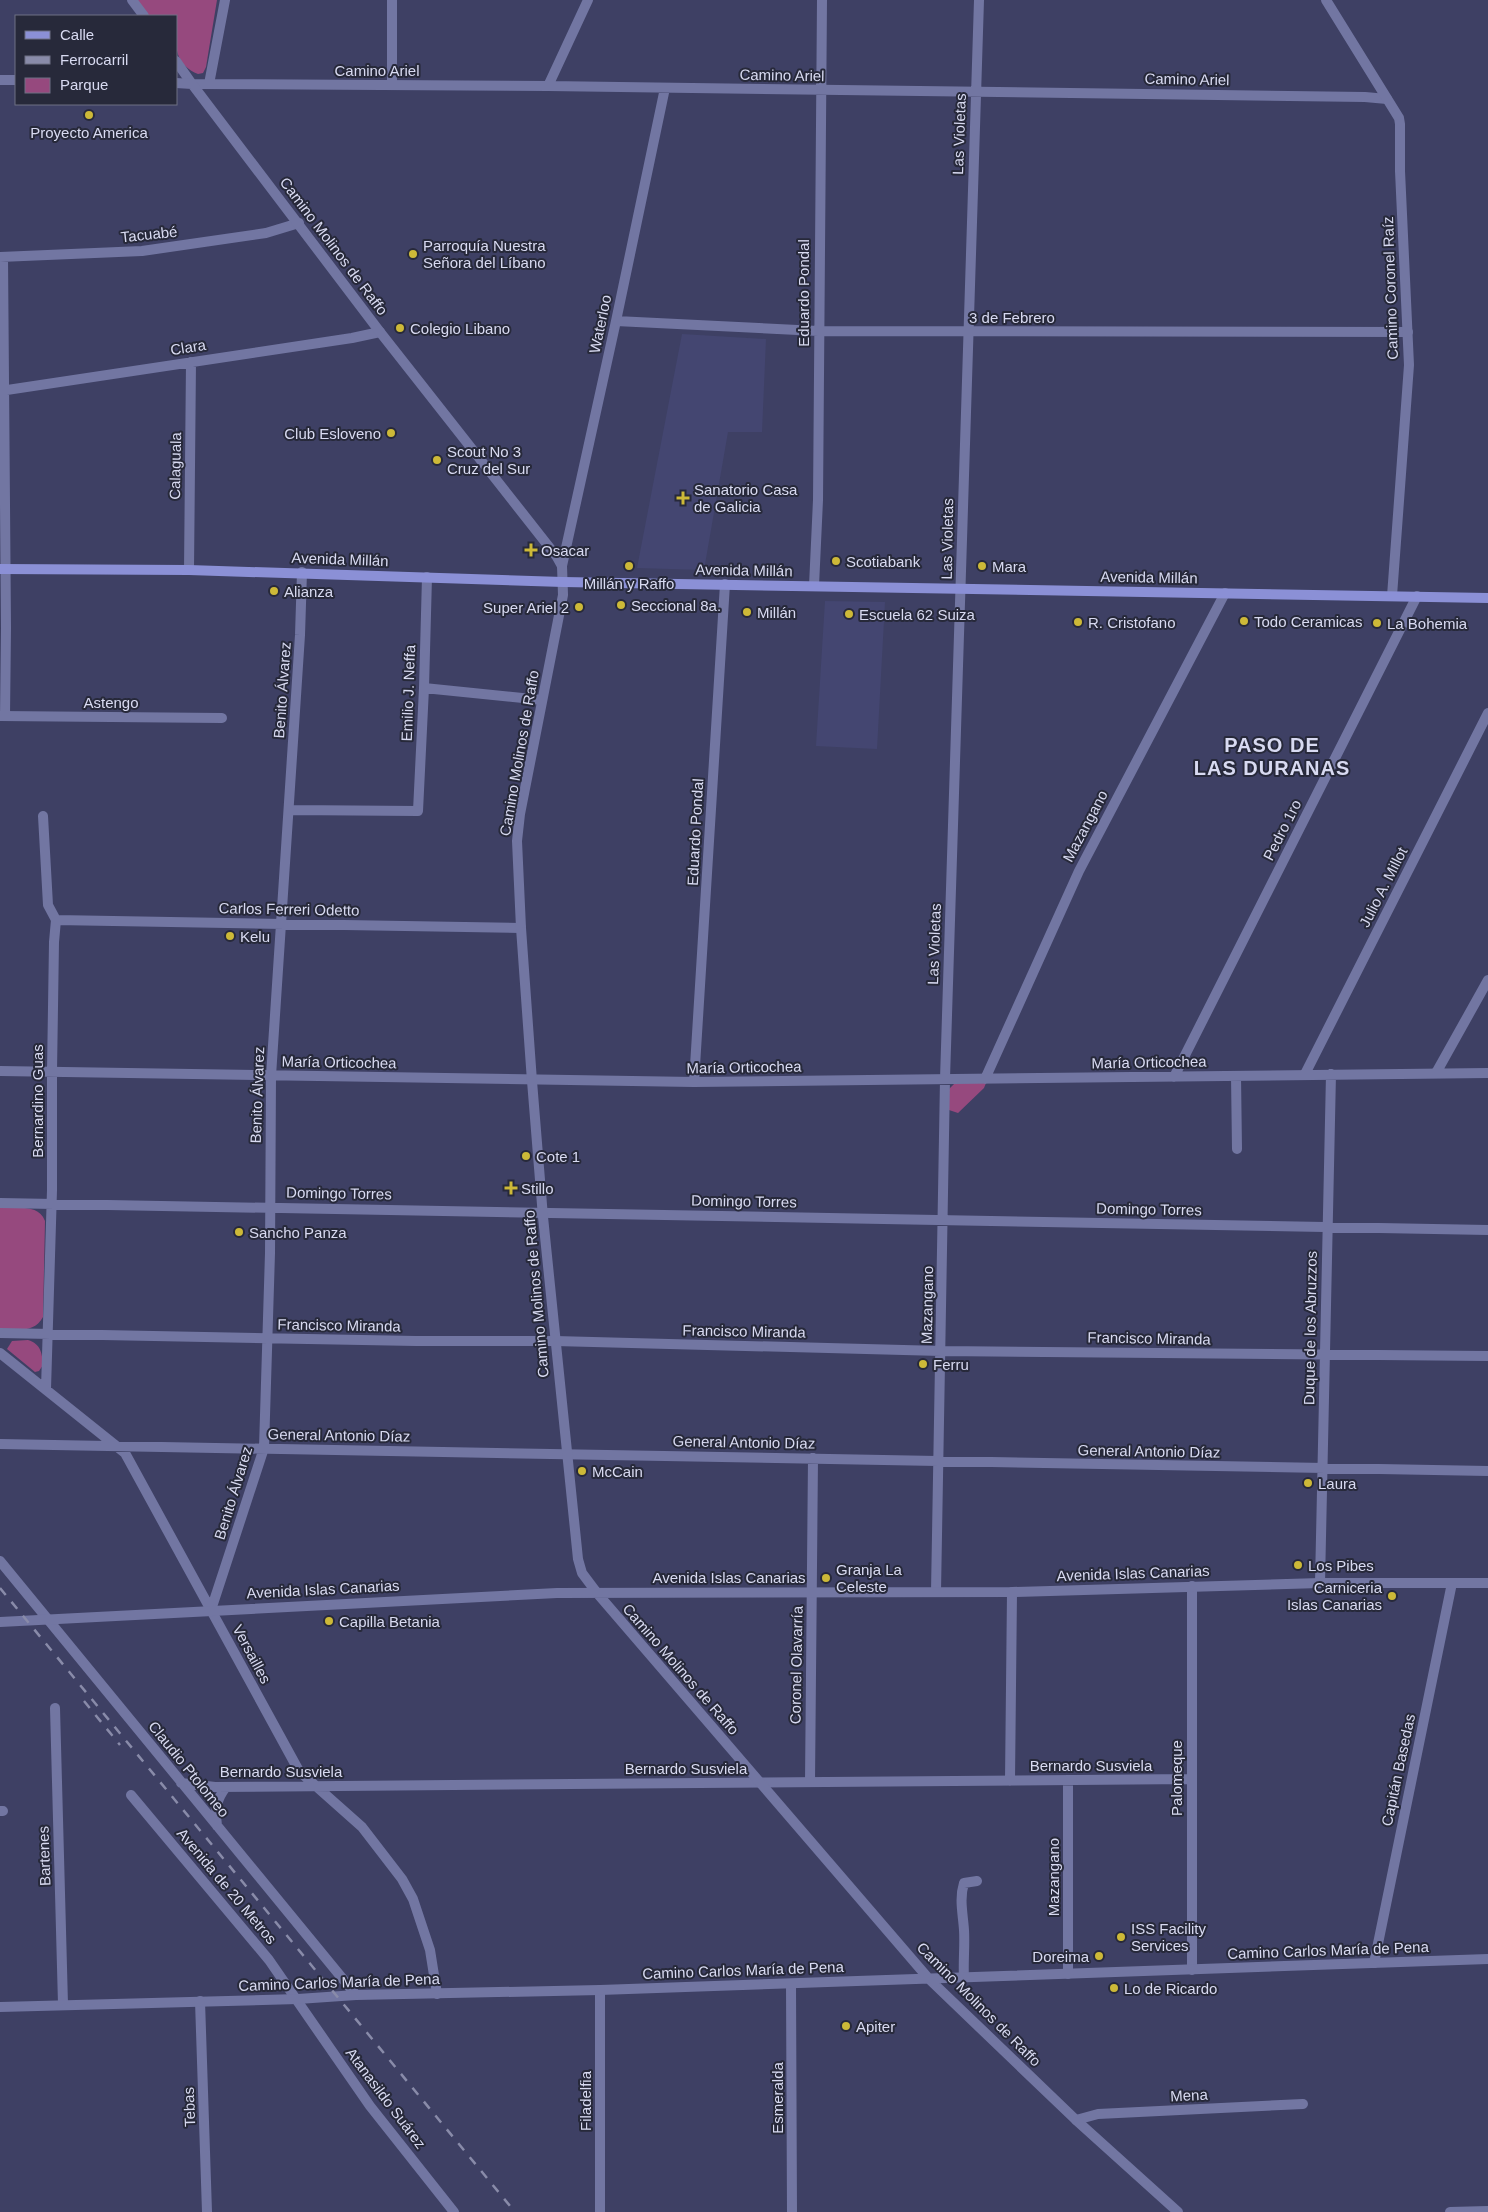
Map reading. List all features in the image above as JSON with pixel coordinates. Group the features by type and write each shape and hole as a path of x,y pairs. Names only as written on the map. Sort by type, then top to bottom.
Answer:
{"main road":[{"name":"Avenida Millán","path":"2,568 302,572 564,582 1488,598"}],"street":[{"path":"132,0 143,15"},
{"path":"209,84 225,0"},
{"path":"392,0 392,85"},
{"path":"548,86 588,0"},
{"name":"Eduardo Pondal","path":"814,586 818,500 822,0"},
{"name":"Las Violetas","path":"945,1079 979,0"},
{"name":"Camino Coronel Raíz","path":"1326,0 1398,118 1401,134 1400,171 1409,365 1392,596"},
{"name":"Camino Molinos de Raffo","path":"178,64 380,332 557,557 562,566 564,582 557,628 520,814 517,841 521,928 543,1212 566,1454 578,1559 582,1573 597,1593 929,1979 1076,2120 1178,2212"},
{"path":"0,80 15,80"},
{"name":"Camino Ariel","path":"178,83 548,86 1365,97 1387,99"},
{"name":"Waterloo","path":"562,566 665,88"},
{"name":"Tacuabé","path":"2,257 142,251 239,238 266,233 299,223"},
{"path":"2,257 2,568 6,628 2,716"},
{"name":"3 de Febrero","path":"616,321 818,331 1408,332"},
{"name":"Clara","path":"2,392 352,338 380,332"},
{"name":"Calaguala","path":"188,570 191,362"},
{"name":"Benito Álvarez","path":"211,1610 264,1448 271,1076 282,924 302,572"},
{"name":"Emilio J. Neffa","path":"289,810 418,811 427,577"},
{"name":"Eduardo Pondal","path":"694,1082 725,584"},
{"name":"Mazangano","path":"985,1079 1079,871 1225,593"},
{"name":"Pedro 1ro","path":"1174,1077 1417,596"},
{"path":"424,688 542,700"},
{"name":"Julio A. Millot","path":"1305,1074 1488,713"},
{"name":"Astengo","path":"2,716 222,718"},
{"name":"Bernardino Guas","path":"42,816 48,905 56,920 52,1072 52,1203 46,1389"},
{"name":"Carlos Ferreri Odetto","path":"56,920 521,928"},
{"path":"1436,1073 1488,980"},
{"name":"María Orticochea","path":"0,1071 532,1081 694,1082 1488,1072"},
{"name":"Duque de los Abruzzos","path":"1320,1582 1331,1074"},
{"path":"1236,1076 1237,1149"},
{"name":"Mazangano","path":"936,1592 945,1079"},
{"name":"Domingo Torres","path":"0,1203 1488,1230"},
{"name":"Francisco Miranda","path":"0,1333 267,1339 555,1341 941,1351 1488,1356"},
{"name":"Versailles","path":"0,1354 125,1453 136,1470 298,1771 362,1827 402,1879 413,1899 430,1950 437,1994"},
{"name":"General Antonio Díaz","path":"0,1444 1488,1471"},
{"name":"Coronel Olavarría","path":"810,1782 813,1458"},
{"name":"Claudio Ptolomeo","path":"0,1561 356,1995"},
{"name":"Avenida Islas Canarias","path":"0,1622 547,1593 1012,1592 1320,1582 1488,1583"},
{"name":"Capitán Basedas","path":"1374,1963 1452,1583"},
{"name":"Palomeque","path":"1192,1586 1192,1970"},
{"path":"1010,1781 1012,1592"},
{"name":"Bartenes","path":"55,1708 63,2004"},
{"name":"Bernardo Susviela","path":"181,1783 226,1787 1191,1779"},
{"name":"Mazangano","path":"1068,1780 1068,1974"},
{"path":"217,1827 215,1810 217,1798 226,1787"},
{"name":"Avenida de 20 Metros","path":"131,1795 269,1960 298,1999"},
{"path":"964,1978 964,1931 961,1904 963,1888 964,1883 977,1881"},
{"name":"Camino Carlos María de Pena","path":"0,2007 298,1999 356,1995 791,1984 1488,1959"},
{"name":"Esmeralda","path":"791,1984 792,2212"},
{"name":"Filadelfia","path":"600,1990 600,2212"},
{"name":"Atanasildo Suárez","path":"298,1999 370,2106 454,2212"},
{"name":"Tebas","path":"200,2001 207,2212"},
{"name":"Mena","path":"1076,2120 1098,2114 1303,2104"},
{"path":"1450,2212 1488,2210"}],"shaded area":[{"name":"Sanatorio Casa de Galicia","path":"682,334 766,339 762,432 728,432 704,570 637,568"},
{"path":"825,601 885,602 877,749 816,746"}],"green space":[{"path":"137,0 217,0 206,67 203,73 198,74 189,69 179,57 178,15 148,15"},
{"path":"955,1083 986,1083 984,1088 958,1113 949,1110 949,1089"},
{"path":"0,1208 32,1209 42,1215 45,1221 43,1317 35,1326 30,1328 18,1330 0,1329"},
{"path":"28,1340 36,1344 41,1353 43,1365 39,1371 35,1372 7,1349 12,1341"}],"railway":[{"path":"0,1588 515,2212"},
{"path":"84,1701 120,1745"}],"place":[{"name":"Proyecto America","path":"89,115"},
{"name":"Parroquía Nuestra Señora del Líbano","path":"413,254"},
{"name":"Colegio Libano","path":"400,328"},
{"name":"Club Esloveno","path":"391,433"},
{"name":"Scout No 3 Cruz del Sur","path":"437,460"},
{"name":"Sanatorio Casa de Galicia","path":"683,498"},
{"name":"Osacar","path":"531,550"},
{"name":"Scotiabank","path":"836,561"},
{"name":"Millán y Raffo","path":"629,566"},
{"name":"Mara","path":"982,566"},
{"name":"Alianza","path":"274,591"},
{"name":"Seccional 8a.","path":"621,605"},
{"name":"Super Ariel 2","path":"579,607"},
{"name":"Millán","path":"747,612"},
{"name":"Escuela 62 Suiza","path":"849,614"},
{"name":"Todo Ceramicas","path":"1244,621"},
{"name":"R. Cristofano","path":"1078,622"},
{"name":"La Bohemia","path":"1377,623"},
{"name":"Kelu","path":"230,936"},
{"name":"Cote 1","path":"526,1156"},
{"name":"Stillo","path":"511,1188"},
{"name":"Sancho Panza","path":"239,1232"},
{"name":"Ferru","path":"923,1364"},
{"name":"McCain","path":"582,1471"},
{"name":"Laura","path":"1308,1483"},
{"name":"Los Pibes","path":"1298,1565"},
{"name":"Granja La Celeste","path":"826,1578"},
{"name":"Carniceria Islas Canarias","path":"1392,1596"},
{"name":"Capilla Betania","path":"329,1621"},
{"name":"ISS Facility Services","path":"1121,1937"},
{"name":"Doreima","path":"1099,1956"},
{"name":"Lo de Ricardo","path":"1114,1988"},
{"name":"Apiter","path":"846,2026"}],"district":[{"name":"PASO DE LAS DURANAS","path":"1272,756"}]}
